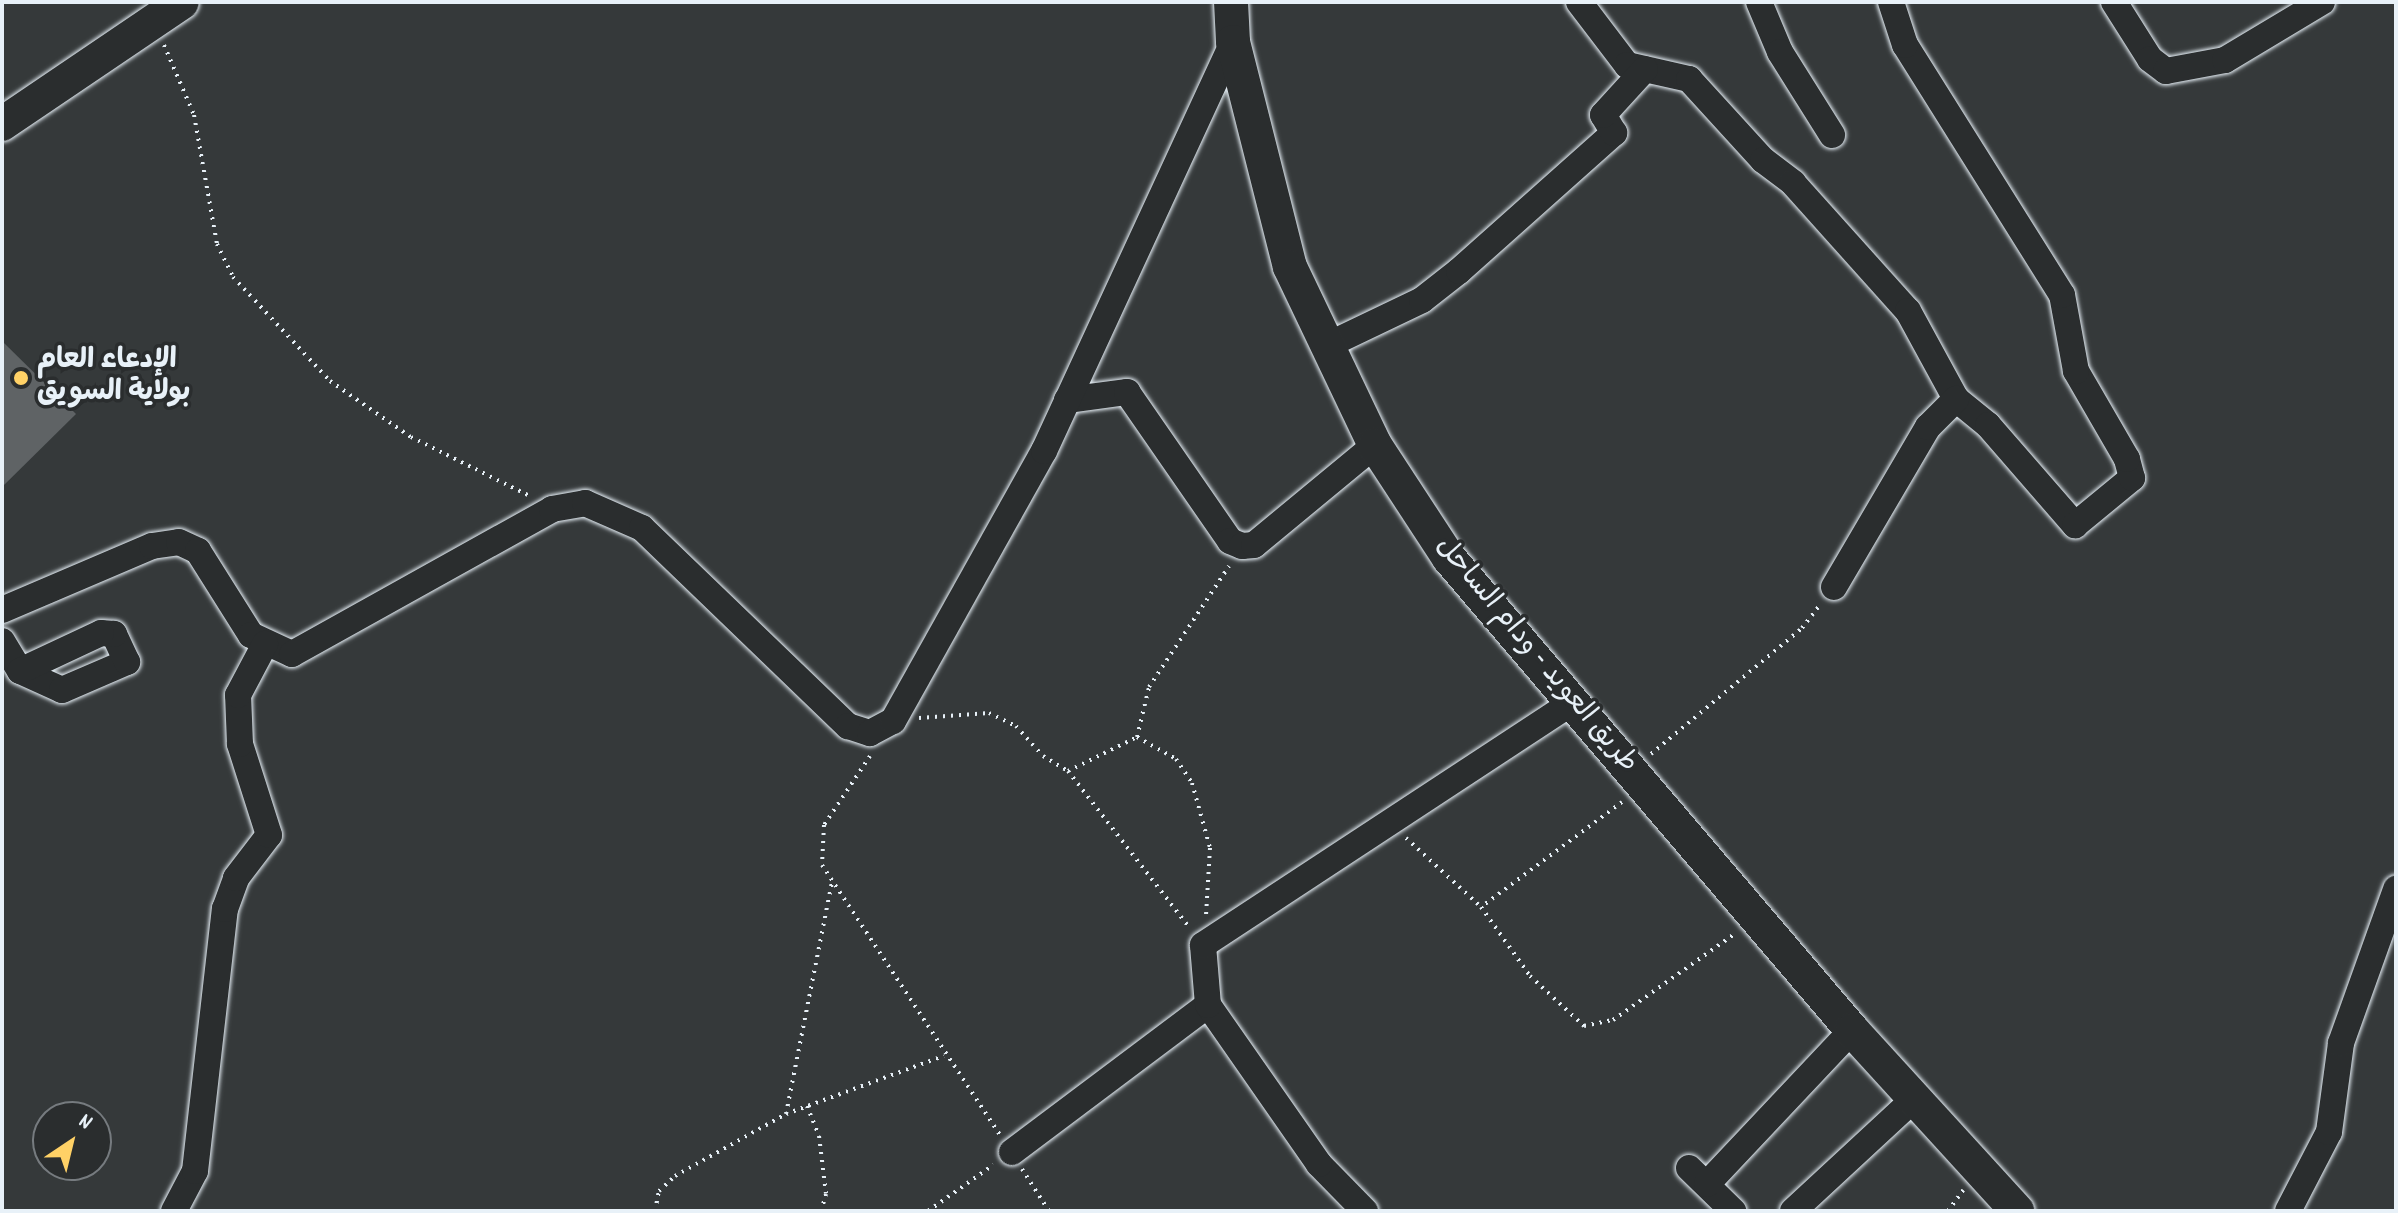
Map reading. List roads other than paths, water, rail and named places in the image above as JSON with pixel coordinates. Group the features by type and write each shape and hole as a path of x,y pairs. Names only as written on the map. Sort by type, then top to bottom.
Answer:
{"main road":[{"name":"طريق العويد - ودام الساحل","path":"1231,2 1233,42 1290,267 1375,445 1449,558 1852,1030 2017,1211"},
{"path":"2,124 156,14"}],"street":[{"path":"1579,2 1617,56 1645,69 1689,79 1763,160 1793,183 1908,311 1956,399 1988,425 2075,525 2132,478 2076,371 2062,295 1905,45 1891,2"},
{"path":"1759,2 1780,52 1832,135"},
{"path":"2114,2 2150,59 2166,71 2225,60 2322,2"},
{"path":"2,610 152,546 179,542 198,551 231,613 265,644 292,654 328,639 552,509 585,503 642,528 848,726 870,733 893,721 1067,400 1233,42"},
{"path":"1326,346 1422,300 1459,271 1614,133 1603,115 1645,69"},
{"path":"1067,400 1127,392 1230,541 1242,546 1254,545 1375,445"},
{"path":"1834,587 1928,427 1956,399"},
{"path":"2,641 20,671"},
{"path":"174,1211 195,1171 225,909 236,878 269,835 240,744 239,707 248,668 265,644"},
{"path":"1365,1211 1319,1164 1208,1005 1203,945 1572,703"},
{"path":"2288,1211 2319,1162 2336,1095 2341,1043 2396,889"},
{"path":"1012,1152 1208,1005"},
{"path":"1733,1211 1698,1176 1852,1030"},
{"path":"1793,1211 1915,1098"}],"place":[{"name":"الإدعاء العام بولاية السويق","path":"21,378"}]}
